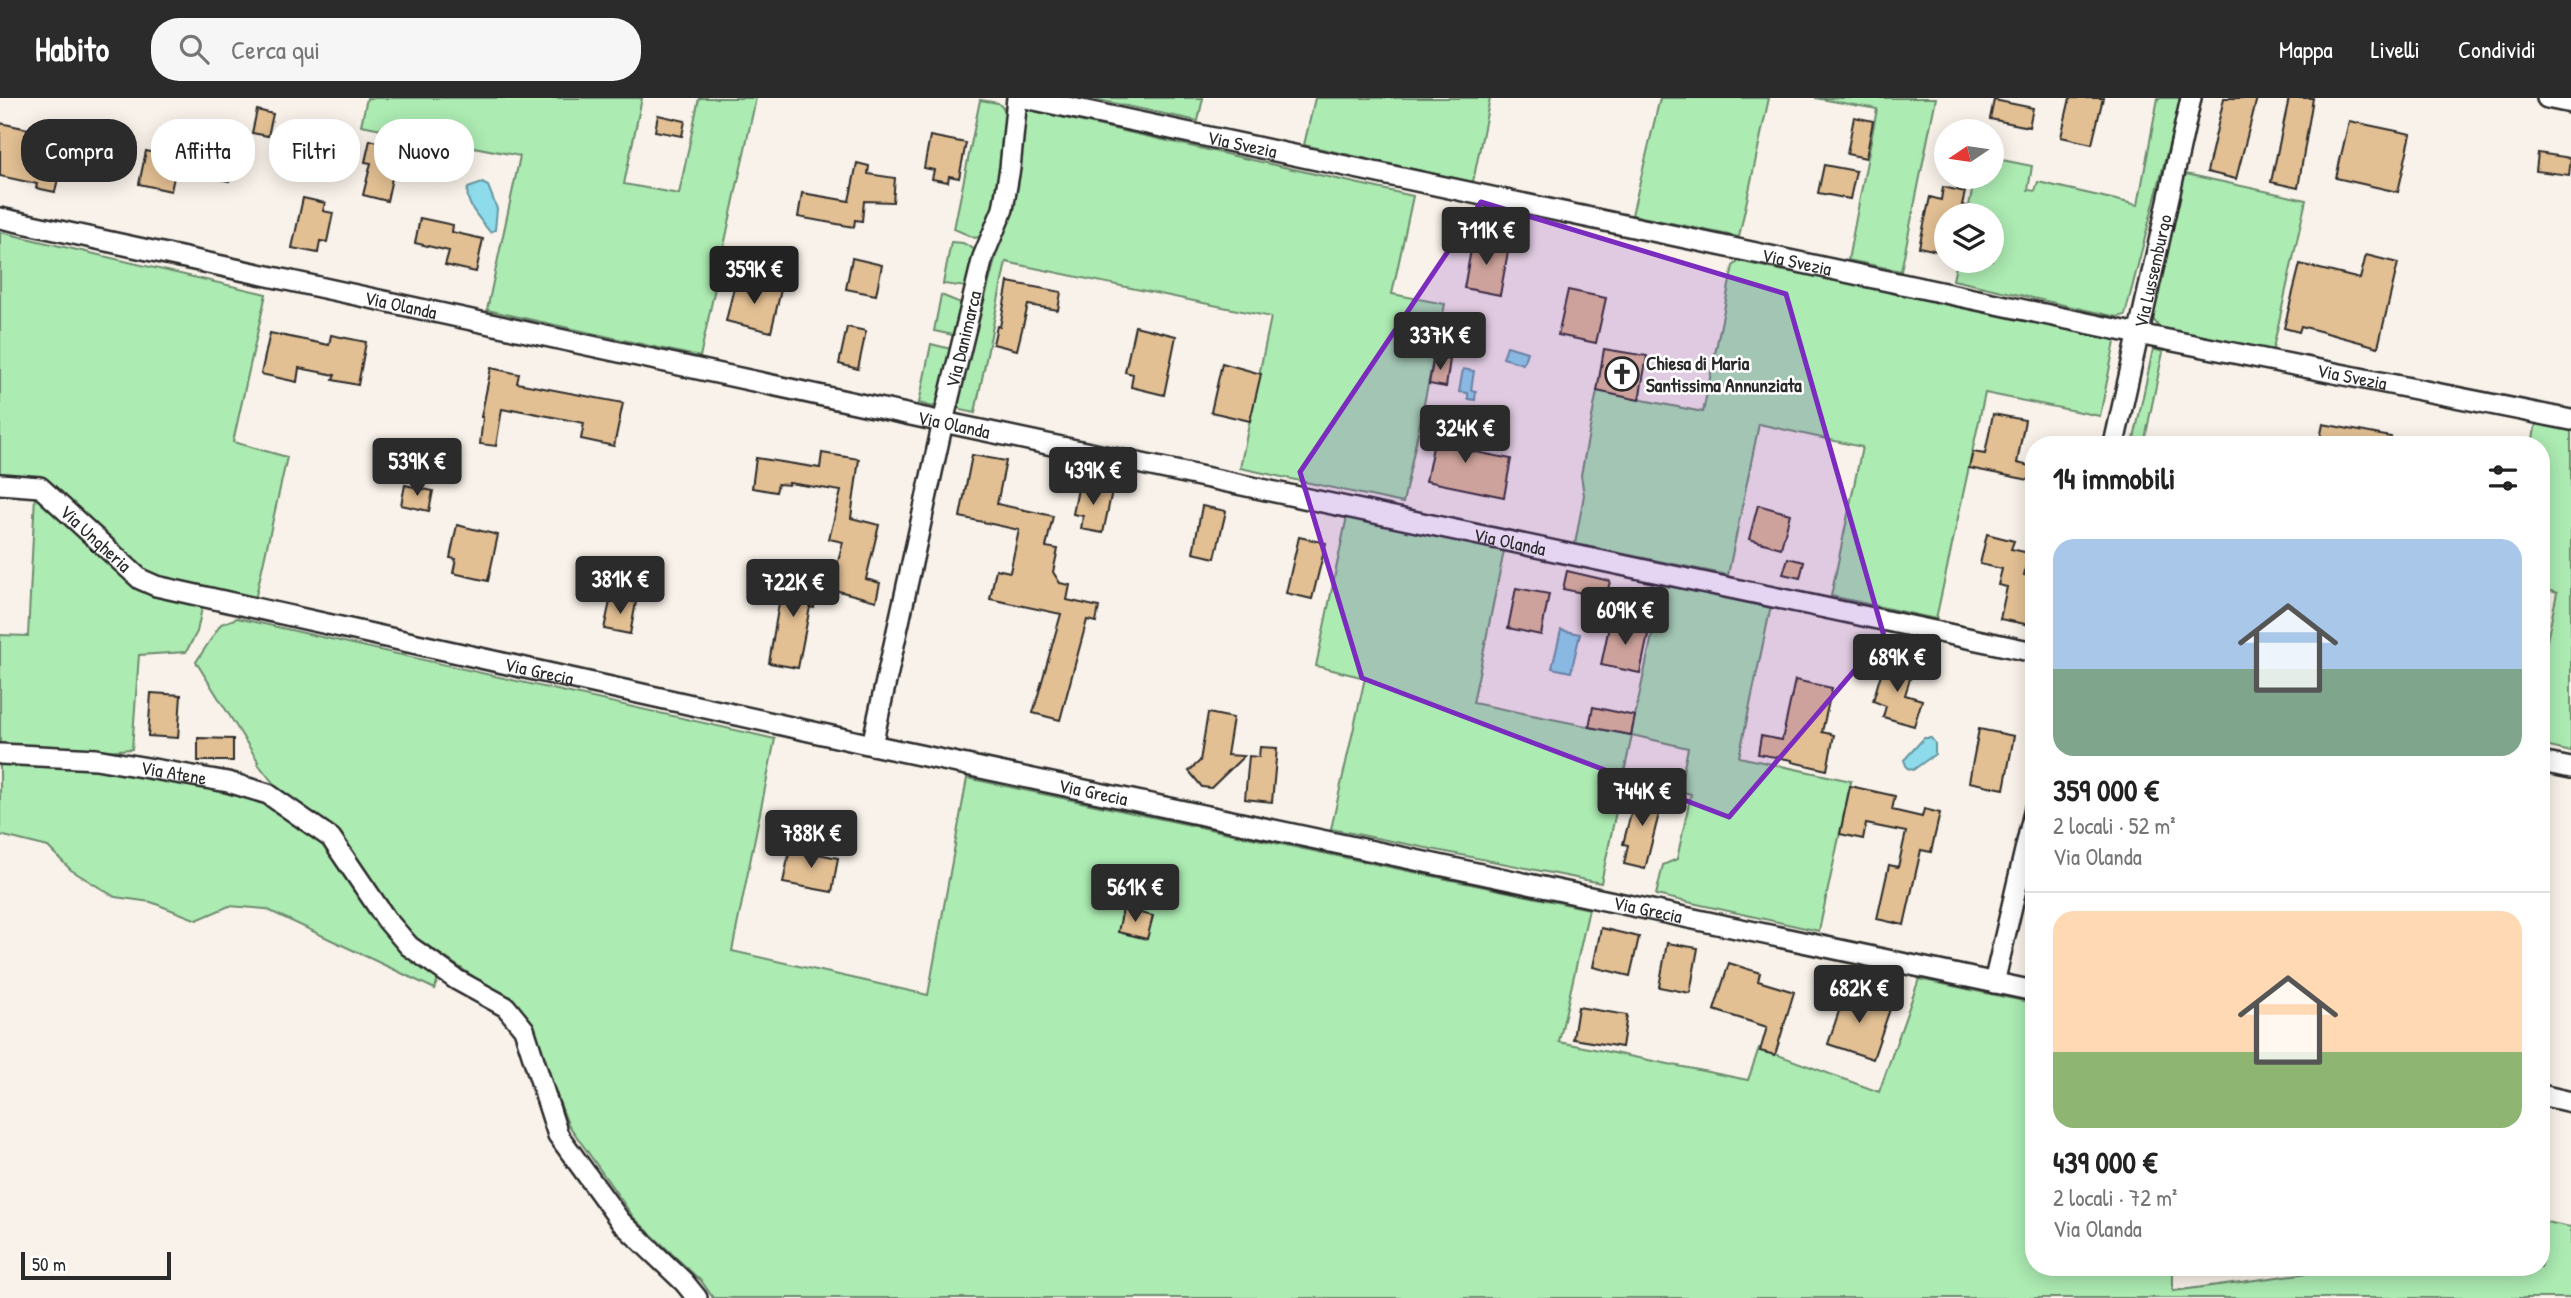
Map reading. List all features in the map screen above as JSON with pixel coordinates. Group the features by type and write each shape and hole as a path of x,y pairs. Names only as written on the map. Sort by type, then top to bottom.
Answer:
{"street":[{"name":"Via Danimarca","path":"872,745 943,422 984,257 1003,209 1017,98"},
{"name":"Via Svezia","path":"1025,98 2138,334 2571,420"},
{"name":"Via Lussemburgo","path":"2116,436 2191,98"},
{"path":"2547,98 2571,103"},
{"name":"Via Olanda","path":"0,218 943,422 2025,650"},
{"name":"Via Ungheria","path":"0,484 40,487 140,579 156,586"},
{"name":"Via Grecia","path":"156,586 872,745 2025,989"},
{"name":"Via Atene","path":"0,754 96,760 228,782 268,794 331,838 386,919 409,946 457,980 506,1007 524,1029 558,1135 621,1222 684,1282 697,1298"},
{"path":"2550,764 2571,768"},
{"path":"1994,983 2025,850"},
{"path":"2550,1097 2571,1102"}],"highlighted area":[{"path":"1481,202 1786,294 1884,636 1729,817 1362,678 1300,472"}],"green space":[{"path":"367,98 642,98 624,184 679,194 699,98 756,98 700,357 487,310 520,156 474,147 474,119 374,119 374,128 361,125"},
{"path":"1089,98 1203,98 1198,121"},
{"path":"1315,98 1490,98 1473,182 1304,145"},
{"path":"1660,98 1769,98 1739,237 1632,215"},
{"path":"1815,98 1936,98 1901,271 1848,260 1877,109"},
{"path":"2158,98 2181,98 2125,315 2117,317 1953,280 1954,273 2004,273 2004,203 1970,203 1972,189 2004,189 2004,160 2032,166 2028,190 2035,191 2038,182 2138,205"},
{"path":"980,100 998,103 1005,110 1006,146 999,197 982,236 975,238 954,229"},
{"path":"1025,109 1413,196 1392,294 1445,304 1403,503 1240,468 1271,317 1006,262 975,413 961,410 957,405 1011,198"},
{"path":"2186,174 2306,200 2272,353 2163,332 2153,319 2174,204"},
{"path":"0,232 266,294 233,442 287,457 255,600 161,580 142,571 52,485 37,477 0,473"},
{"path":"951,242 963,243 975,250 966,287 943,284"},
{"path":"1739,261 2116,337 2100,416 1985,393 1936,619 1831,596 1862,447 1759,424 1728,575 1575,544 1584,495 1581,475 1597,391 1703,412 1733,266"},
{"path":"941,295 961,303 953,335 934,331"},
{"path":"931,344 951,349 939,401 933,407 919,403"},
{"path":"2153,349 2163,352 2146,436 2135,436"},
{"path":"2536,423 2571,431 2571,752 2550,747 2550,626 2557,593 2550,591 2550,436 2534,436"},
{"path":"35,495 133,583 203,603 197,632 186,652 139,655 132,749 89,752 0,747 0,635 28,636"},
{"path":"1347,516 1504,551 1473,703 1631,735 1663,583 1771,606 1739,757 1851,781 1819,931 1656,895 1663,865 1677,859 1691,794 1679,791 1688,748 1632,735 1601,883 1331,829 1365,678 1316,666"},
{"path":"237,618 775,739 732,951 928,995 967,778 1589,909 1559,1042 1748,1080 1759,1048 1879,1092 1919,979 2025,1001 2025,1276 2173,1276 2173,1291 2285,1276 2550,1276 2550,1223 2571,1227 2571,1298 713,1298 702,1282 634,1218 568,1124 530,1026 511,1002 418,939 396,918 378,895 345,840 333,827 282,794 258,764 196,662 221,624"},
{"path":"0,760 94,766 192,785 265,803 323,840 383,931 438,978 435,989 266,909 229,906 197,920 151,902 115,897 71,870 48,847 0,835"}],"water":[{"path":"482,183 488,186 497,209 495,230 490,232 474,211 467,194 468,188"},
{"path":"1507,346 1527,352 1523,364 1503,358"},
{"path":"1463,369 1474,371 1471,390 1476,391 1475,400 1468,399 1468,393 1459,392"},
{"path":"1561,630 1580,634 1571,672 1552,668"},
{"path":"1924,738 1931,738 1935,743 1935,754 1913,770 1907,768 1904,760"}],"building":[{"path":"2070,98 2103,98 2092,144 2061,137"},
{"path":"2224,98 2257,98 2236,179 2207,172"},
{"path":"2289,98 2313,98 2298,188 2271,182"},
{"path":"1994,100 2033,108 2029,127 2004,122 2004,119 1990,119"},
{"path":"257,110 273,114 272,119 269,119 268,136 255,134"},
{"path":"658,115 685,121 682,136 655,131"},
{"path":"1854,117 1873,121 1866,158 1847,154"},
{"path":"2349,121 2411,134 2398,192 2336,178"},
{"path":"0,123 21,127 21,181 0,176"},
{"path":"930,136 966,143 959,178 949,176 948,182 932,179 934,170 924,168"},
{"path":"370,140 374,141 374,182 391,182 387,201 363,195 371,163 365,162"},
{"path":"146,151 151,152 151,182 173,182 171,191 139,184"},
{"path":"2538,153 2571,158 2569,175 2536,171"},
{"path":"857,163 869,166 868,174 895,178 893,202 864,201 862,221 855,220 854,227 798,217 802,193 849,201"},
{"path":"1824,165 1856,171 1850,199 1818,193"},
{"path":"28,182 57,182 55,192 36,188 37,184"},
{"path":"1943,189 1965,192 1962,203 1934,203 1934,250 1919,247 1930,197 1941,200"},
{"path":"303,198 325,203 323,211 333,213 327,242 320,241 318,253 292,248"},
{"path":"420,218 453,225 452,232 483,239 476,272 445,265 449,251 415,243"},
{"path":"1473,239 1509,246 1500,295 1464,288"},
{"path":"2366,255 2398,263 2378,347 2301,326 2299,332 2284,328 2300,264 2360,279"},
{"path":"852,258 882,265 876,295 846,289"},
{"path":"736,279 781,290 771,332 726,321"},
{"path":"1008,282 1061,292 1058,310 1028,305 1017,350 993,344 997,326 1000,327"},
{"path":"1568,290 1606,298 1596,343 1558,335"},
{"path":"1135,326 1176,336 1164,395 1131,387 1133,374 1125,372"},
{"path":"847,327 866,331 858,369 839,364"},
{"path":"270,333 329,345 331,335 366,342 358,385 333,380 335,375 299,368 297,382 261,374"},
{"name":"Chiesa di Maria Santissima Annunziata","path":"1604,349 1647,356 1639,400 1597,391"},
{"path":"1434,356 1450,359 1446,387 1429,384"},
{"path":"1222,363 1261,374 1250,421 1211,412"},
{"path":"491,368 519,374 517,383 623,403 614,446 581,439 584,423 512,409 502,409 496,446 480,444 481,417"},
{"path":"1993,414 2025,420 2017,463 2025,465 2025,479 1969,468 1973,452 1985,454"},
{"path":"1432,424 1465,431 1461,449 1511,459 1504,497 1426,481 1434,442 1429,441"},
{"path":"2323,424 2386,436 2321,436"},
{"path":"822,453 859,459 851,518 879,525 866,579 880,583 876,601 831,589 843,542 829,539 841,491 789,483 778,484 776,492 752,488 756,458 820,468"},
{"path":"972,455 1006,461 997,504 1053,516 1046,547 1058,549 1053,572 1060,583 1070,585 1067,600 1099,607 1096,622 1087,620 1060,720 1033,713 1061,614 990,599 996,569 1010,572 1019,530 960,517"},
{"path":"1079,484 1112,491 1103,533 1081,529 1083,516 1073,514"},
{"path":"405,485 433,491 429,511 401,505"},
{"path":"1758,505 1790,514 1781,548 1749,539"},
{"path":"1202,506 1226,511 1215,558 1193,553"},
{"path":"457,525 498,535 488,581 453,573 456,559 450,558"},
{"path":"1987,534 2014,541 2011,549 2025,552 2025,624 2000,619 2007,587 1998,585 2002,569 1980,564"},
{"path":"1299,537 1326,543 1312,599 1286,593"},
{"path":"1788,558 1804,562 1800,578 1783,574"},
{"path":"1567,571 1610,581 1606,598 1563,589"},
{"path":"784,573 818,579 814,608 810,607 798,668 769,663"},
{"path":"1516,588 1549,594 1541,635 1508,628"},
{"path":"611,597 636,602 630,634 604,629"},
{"path":"1610,622 1649,630 1640,673 1601,665"},
{"path":"1885,660 1913,669 1905,695 1922,700 1914,726 1883,717 1886,706 1873,701"},
{"path":"1795,680 1832,688 1822,732 1834,735 1827,770 1758,754 1761,736 1782,740"},
{"path":"151,693 181,695 178,738 148,736"},
{"path":"1593,707 1635,716 1631,735 1589,727"},
{"path":"1208,713 1233,718 1227,755 1244,756 1211,788 1202,787 1189,771 1200,761"},
{"path":"1979,729 2014,736 2004,789 1969,782"},
{"path":"198,738 233,739 233,761 198,761"},
{"path":"1260,747 1277,748 1272,802 1245,799 1249,756 1259,757"},
{"path":"1850,786 1895,796 1892,810 1922,817 1924,809 1940,813 1931,852 1921,850 1904,925 1877,919 1889,865 1898,867 1906,832 1866,824 1863,839 1840,834"},
{"path":"1638,787 1659,792 1656,805 1661,806 1645,869 1624,864 1628,845 1623,844"},
{"path":"790,848 838,858 832,892 783,883"},
{"path":"1123,909 1153,916 1147,939 1118,932"},
{"path":"1601,928 1639,937 1630,976 1593,967"},
{"path":"1667,943 1698,948 1690,993 1659,987"},
{"path":"1729,963 1760,973 1758,981 1794,992 1775,1055 1760,1051 1767,1027 1714,1010"},
{"path":"1846,990 1891,1006 1873,1059 1828,1044"},
{"path":"1578,1007 1627,1015 1622,1047 1573,1039"}],"place":[{"name":"Chiesa di Maria Santissima Annunziata","path":"1622,374"}]}
